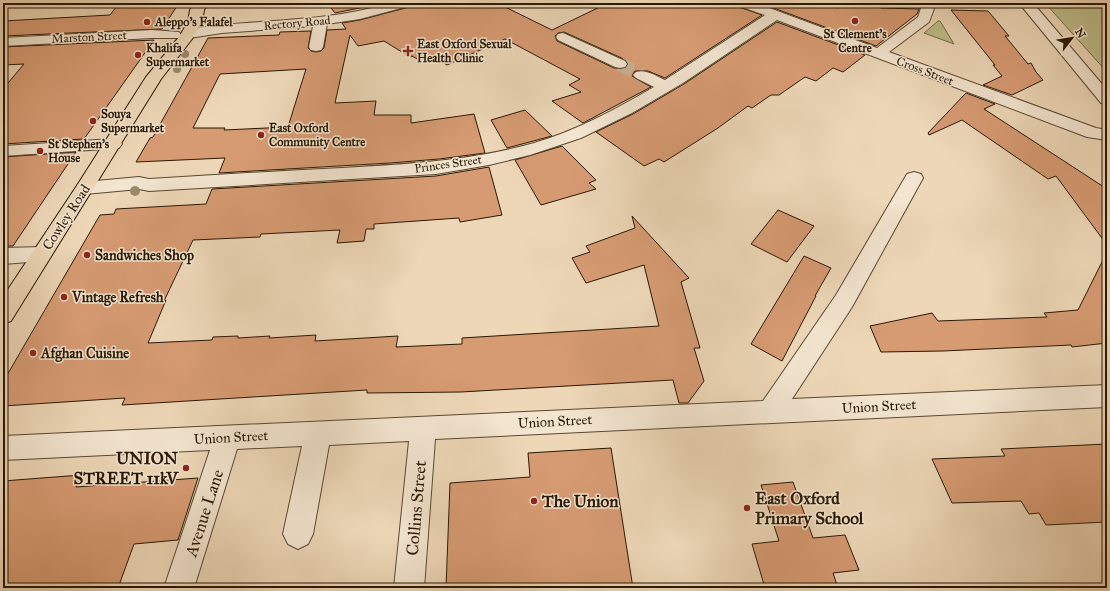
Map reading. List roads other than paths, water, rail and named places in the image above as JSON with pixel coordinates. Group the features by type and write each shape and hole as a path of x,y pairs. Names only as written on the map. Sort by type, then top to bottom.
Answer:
{"main road":[{"name":"Cowley Road","path":"3,315 113,144 181,34 182,24 199,6"}],"street":[{"name":"Rectory Road","path":"181,34 220,29 321,22 366,14 404,3"},
{"name":"Cross Street","path":"744,3 774,10 879,53 1093,133 1107,135"},
{"path":"1026,3 1107,100"},
{"path":"879,53 924,19 924,4"},
{"name":"Princes Street","path":"85,188 139,183 149,185 436,168 470,163 535,148 573,135 606,120 665,86 774,10"},
{"path":"316,47 321,22"},
{"name":"Marston Street","path":"3,42 152,34 181,34"},
{"path":"564,37 620,64"},
{"path":"641,75 665,86"},
{"path":"3,151 113,144"},
{"path":"770,412 844,302 914,178"},
{"path":"3,256 42,254"},
{"name":"Union Street","path":"3,448 423,427 1107,396"},
{"name":"Collins Street","path":"409,588 423,427"},
{"path":"298,534 318,433"},
{"name":"Avenue Lane","path":"179,588 228,437"}],"tunnel":[{"path":"620,64 641,75"}],"place":[{"name":"St Clement's Centre","path":"855,21"},
{"name":"Aleppo's Falafel","path":"147,22"},
{"name":"East Oxford Sexual Health Clinic","path":"408,51"},
{"name":"Khalifa Supermarket","path":"138,55"},
{"name":"Souya Supermarket","path":"93,121"},
{"name":"East Oxford Community Centre","path":"261,135"},
{"name":"St Stephen's House","path":"40,151"},
{"name":"Sandwiches Shop","path":"87,255"},
{"name":"Vintage Refresh","path":"64,297"},
{"name":"Afghan Cuisine","path":"33,353"},
{"name":"UNION STREET 11kV","path":"186,468"},
{"name":"The Union","path":"534,501"},
{"name":"East Oxford Primary School","path":"747,508"}]}
